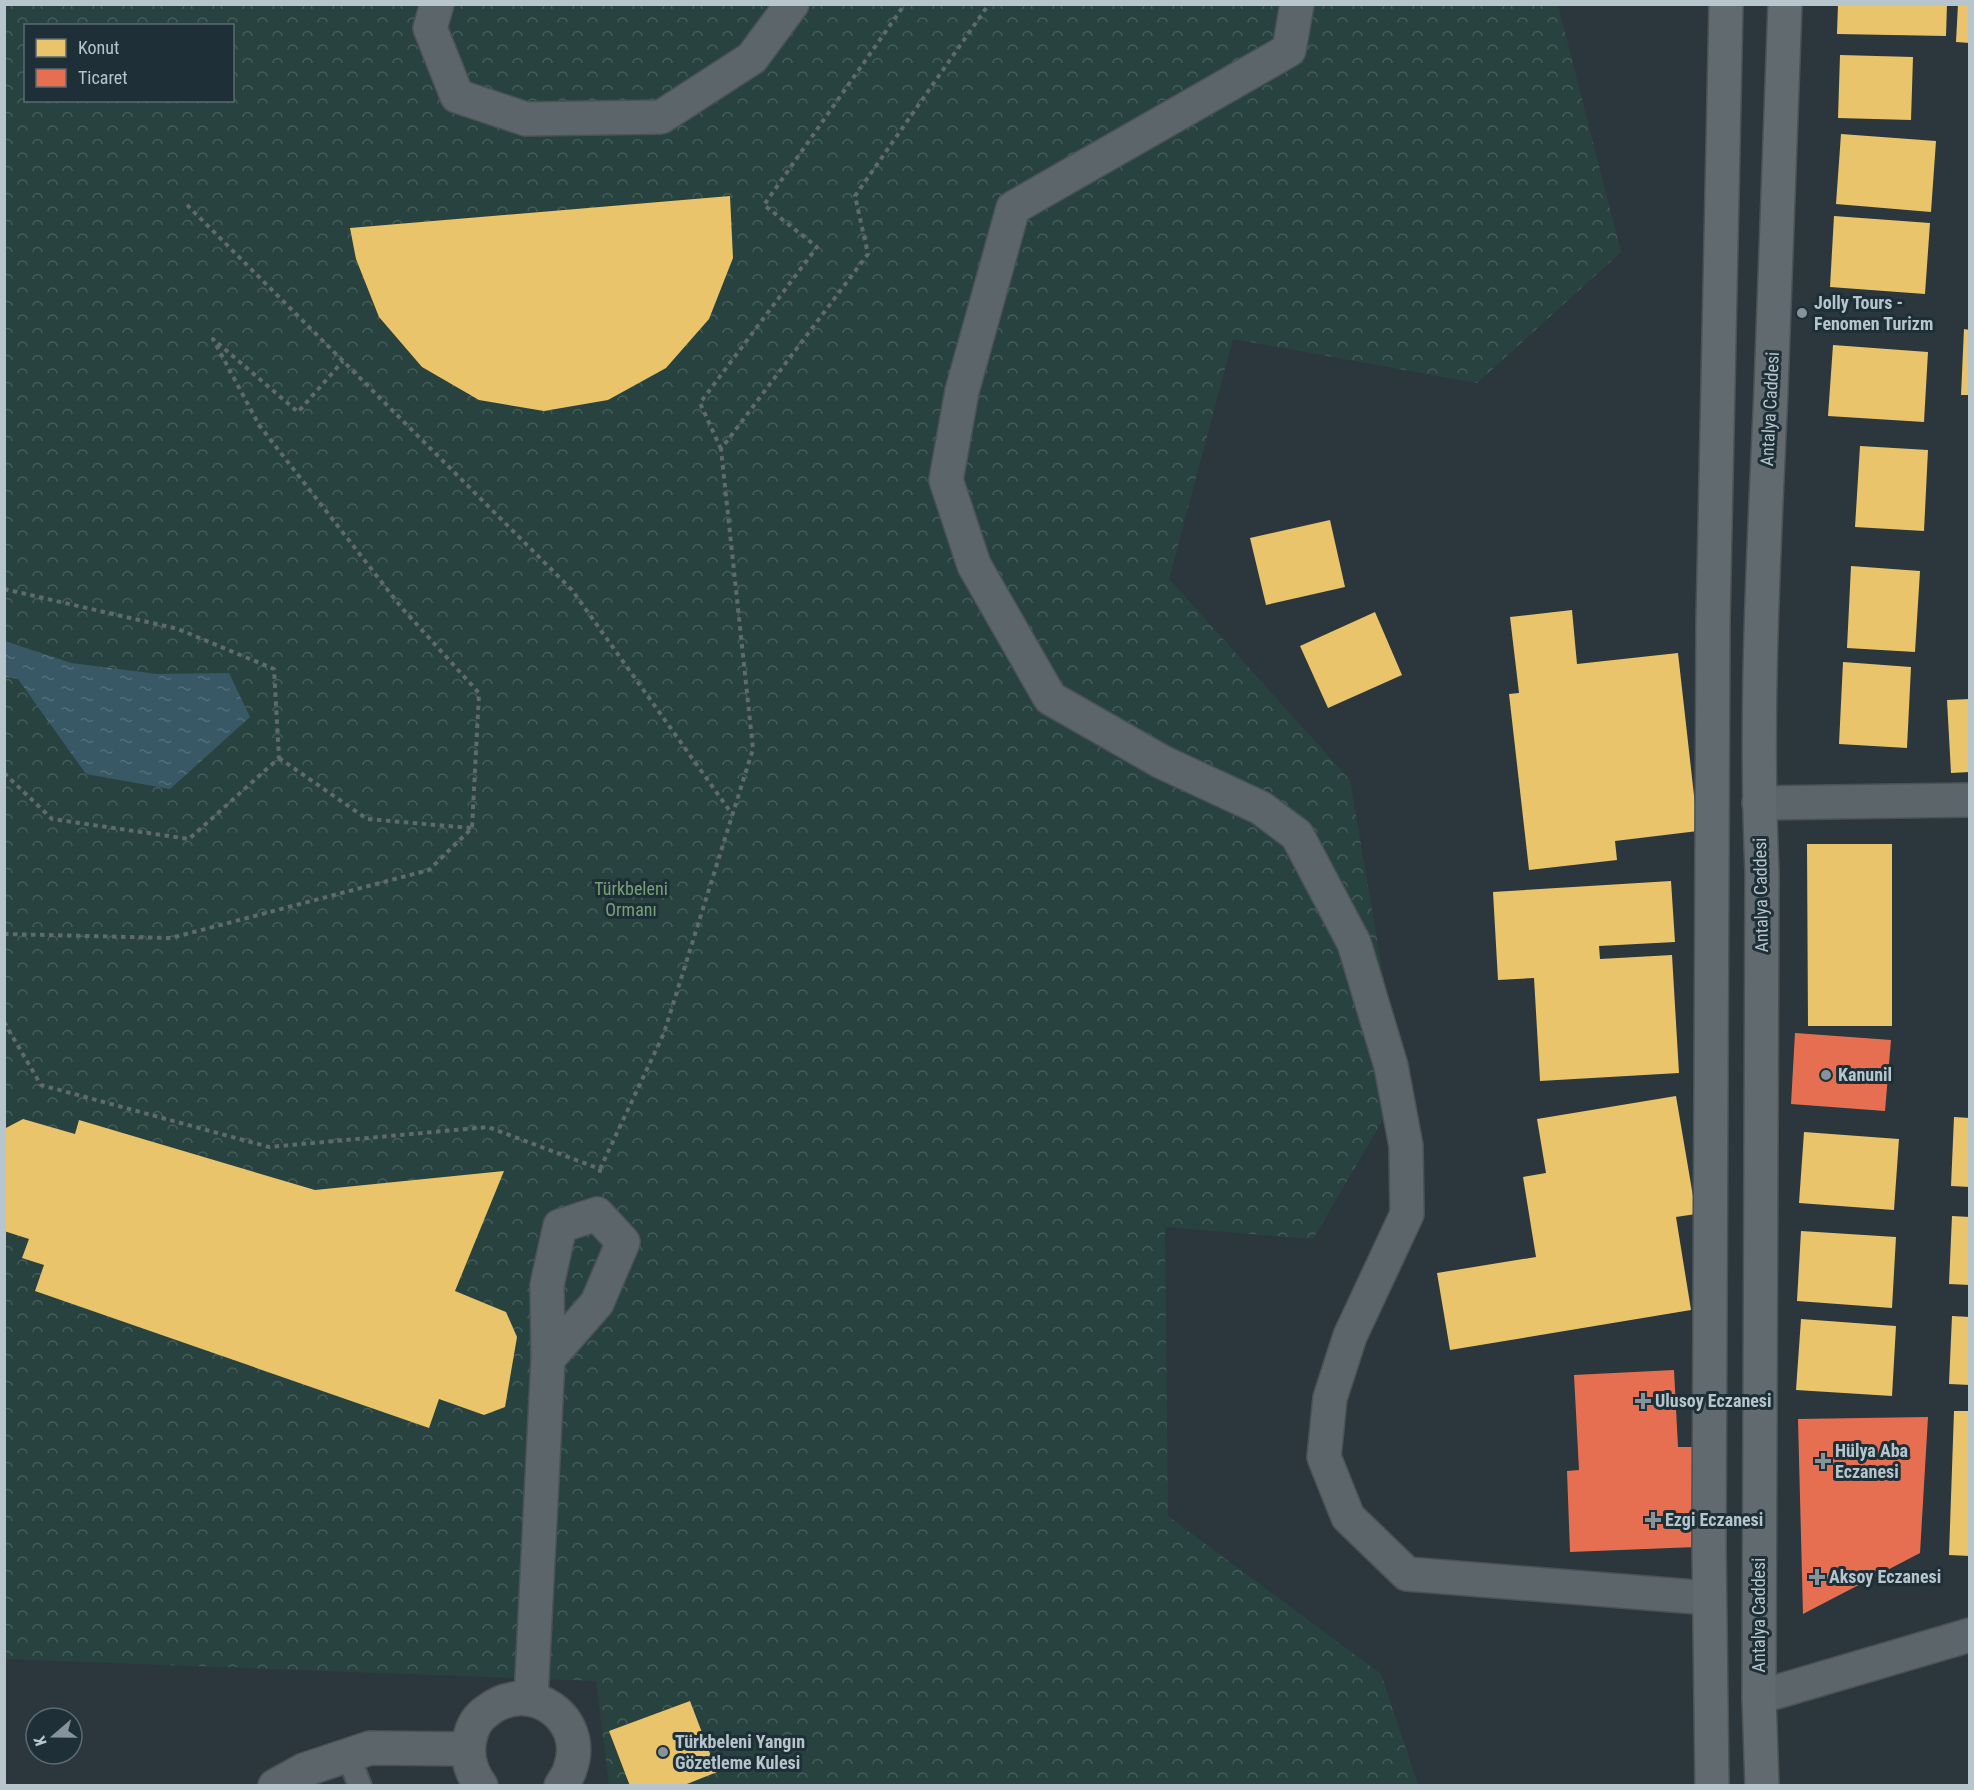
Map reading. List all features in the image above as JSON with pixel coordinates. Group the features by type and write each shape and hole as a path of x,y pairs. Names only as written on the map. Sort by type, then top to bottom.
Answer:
{"main road":[{"path":"1712,1785 1709,1598 1713,634 1726,4"},
{"name":"Antalya Caddesi","path":"1762,1785 1759,1697 1762,872 1759,803 1762,575 1785,4"}],"street":[{"path":"437,4 430,28 457,96 526,119 661,117 752,58 792,4"},
{"path":"1297,4 1289,50 1013,208 962,391 946,480 974,565 1050,698 1162,762 1260,808 1298,835 1354,943 1394,1077 1406,1146 1407,1214 1350,1336 1330,1398 1324,1457 1348,1517 1407,1574 1709,1598"},
{"path":"1759,803 1970,800"},
{"path":"531,1698 548,1359 547,1285 560,1226 597,1214 623,1242 597,1303 548,1359"},
{"path":"1759,1697 1970,1635"},
{"path":"481,1785 471,1767 467,1749 471,1731 481,1715 496,1704 513,1698 531,1698 549,1705 562,1718 571,1734 574,1752 570,1770 561,1785"},
{"path":"275,1785 304,1770 370,1748 467,1749"}],"lane":[{"path":"348,1755 360,1785"}],"path":[{"path":"597,1214 600,1169 664,1033 753,749 721,449 700,403 817,247 764,205 905,4"},
{"path":"721,449 868,254 855,196 989,4"},
{"path":"187,205 572,590 733,815"},
{"path":"4,934 171,938 429,870 472,828 479,693 401,607 259,425 213,339 298,412 343,361"},
{"path":"4,589 178,628 274,669 279,758"},
{"path":"279,758 367,819 472,828"},
{"path":"4,773 52,819 189,839 279,758"},
{"path":"4,1022 41,1085 269,1147 488,1127 600,1169"}],"green space":[{"name":"Türkbeleni Ormanı","path":"5,5 1558,5 1621,252 1477,383 1233,339 1169,579 1350,780 1402,1087 1313,1239 1165,1227 1168,1516 1381,1674 1418,1785 609,1785 596,1681 5,1659"}],"water":[{"path":"5,641 71,663 157,674 229,673 250,717 170,789 86,774 18,679 5,677"}],"building: Konut":[{"path":"1838,4 1947,4 1946,36 1837,34"},
{"path":"1958,4 1970,4 1970,43 1956,42"},
{"path":"1840,55 1913,57 1911,120 1838,118"},
{"path":"1841,134 1936,141 1931,212 1836,204"},
{"path":"730,196 733,258 709,319 666,368 608,400 544,411 479,400 422,367 379,317 356,259 350,228"},
{"path":"1834,216 1930,223 1925,294 1830,287"},
{"path":"1964,329 1970,330 1970,395 1961,395"},
{"path":"1833,345 1928,352 1924,422 1828,416"},
{"path":"1860,446 1928,450 1924,531 1855,527"},
{"path":"1330,520 1345,587 1266,605 1250,538"},
{"path":"1851,566 1920,571 1915,652 1847,648"},
{"path":"1572,610 1577,664 1678,653 1698,831 1615,841 1617,860 1529,870 1509,694 1519,693 1510,617"},
{"path":"1375,612 1402,675 1328,708 1300,646"},
{"path":"1843,662 1911,667 1907,748 1839,744"},
{"path":"1970,699 1970,772 1951,773 1947,700"},
{"path":"1807,844 1892,844 1892,1026 1808,1026"},
{"path":"1671,881 1675,942 1599,946 1600,959 1672,955 1679,1073 1540,1081 1534,978 1498,980 1493,892"},
{"path":"1676,1096 1696,1214 1676,1217 1691,1310 1450,1350 1437,1273 1536,1257 1523,1177 1546,1173 1537,1119"},
{"path":"1954,1117 1970,1118 1970,1187 1951,1186"},
{"path":"23,1119 75,1134 79,1120 315,1190 504,1171 455,1291 506,1312 517,1337 505,1407 484,1415 439,1399 429,1428 35,1291 44,1265 22,1258 29,1239 4,1231 4,1129"},
{"path":"1804,1132 1899,1139 1894,1210 1799,1203"},
{"path":"1952,1216 1970,1217 1970,1285 1949,1284"},
{"path":"1801,1231 1896,1237 1892,1308 1797,1301"},
{"path":"1952,1316 1970,1317 1970,1385 1949,1384"},
{"path":"1801,1319 1896,1326 1892,1396 1796,1390"},
{"path":"1954,1411 1970,1411 1970,1556 1949,1555"},
{"name":"Türkbeleni Yangın Gözetleme Kulesi","path":"690,1701 717,1772 682,1786 630,1786 609,1731"}],"building: Ticaret":[{"path":"1795,1033 1891,1040 1885,1111 1791,1104"},
{"path":"1674,1370 1678,1447 1692,1447 1696,1547 1570,1552 1567,1471 1579,1470 1574,1375"},
{"path":"1928,1417 1920,1553 1803,1614 1798,1419"}],"place":[{"name":"Jolly Tours - Fenomen Turizm","path":"1802,313"},
{"name":"Kanunil","path":"1826,1075"},
{"name":"Ulusoy Eczanesi","path":"1643,1401"},
{"name":"Hülya Aba Eczanesi","path":"1823,1461"},
{"name":"Ezgi Eczanesi","path":"1653,1520"},
{"name":"Aksoy Eczanesi","path":"1817,1577"},
{"name":"Türkbeleni Yangın Gözetleme Kulesi","path":"663,1752"}]}
